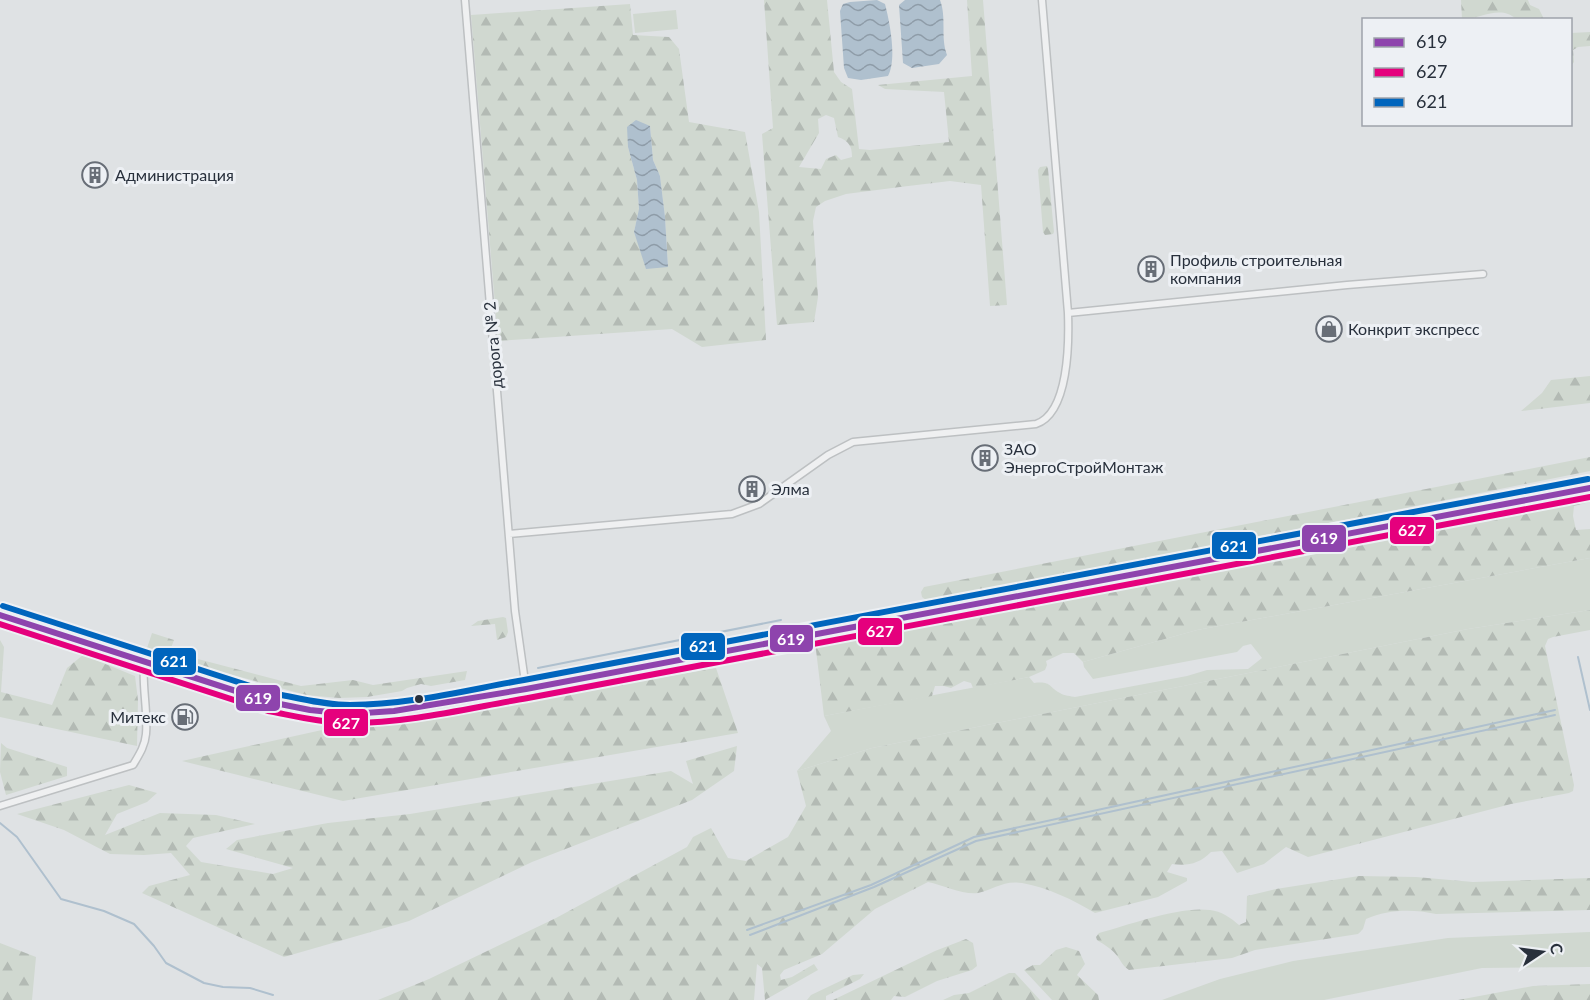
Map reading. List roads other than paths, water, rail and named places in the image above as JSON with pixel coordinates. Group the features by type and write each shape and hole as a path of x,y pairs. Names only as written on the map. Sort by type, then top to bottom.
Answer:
{"main road":[{"path":"0,615 270,702 349,714 402,710 526,689 1590,488"}],"street":[{"name":"дорога № 2","path":"465,0 515,611 526,689"},
{"path":"509,534 732,514 759,504 828,456 853,442 1036,424 1045,421 1051,415 1056,405 1068,358 1068,313 1042,0"},
{"path":"1068,313 1483,274"},
{"path":"0,806 133,765 142,750 146,735 144,663"}],"water":[{"path":"877,0 885,4 891,31 891,69 888,76 861,80 848,78 844,68 840,11 843,4"},
{"path":"905,0 940,0 947,55 939,64 912,68 903,63 899,5"},
{"path":"636,120 650,126 653,160 660,176 668,267 646,269 634,232 639,209 637,180 628,147 627,127"}],"waterway":[{"path":"538,668 781,620"},
{"path":"1578,657 1590,710"},
{"path":"747,930 871,885 974,837 1555,710"},
{"path":"750,935 874,887 976,841 1555,715"},
{"path":"0,823 17,837 61,899 104,911 134,924 166,963 204,983 223,987 250,988 273,995"}],"place":[{"name":"Администрация","path":"95,175"},
{"name":"Профиль строительная компания","path":"1151,269"},
{"name":"Конкрит экспресс","path":"1329,329"},
{"name":"ЗАО ЭнергоСтройМонтаж","path":"985,458"},
{"name":"Элма","path":"752,489"},
{"name":"Митекс","path":"185,717"}]}
